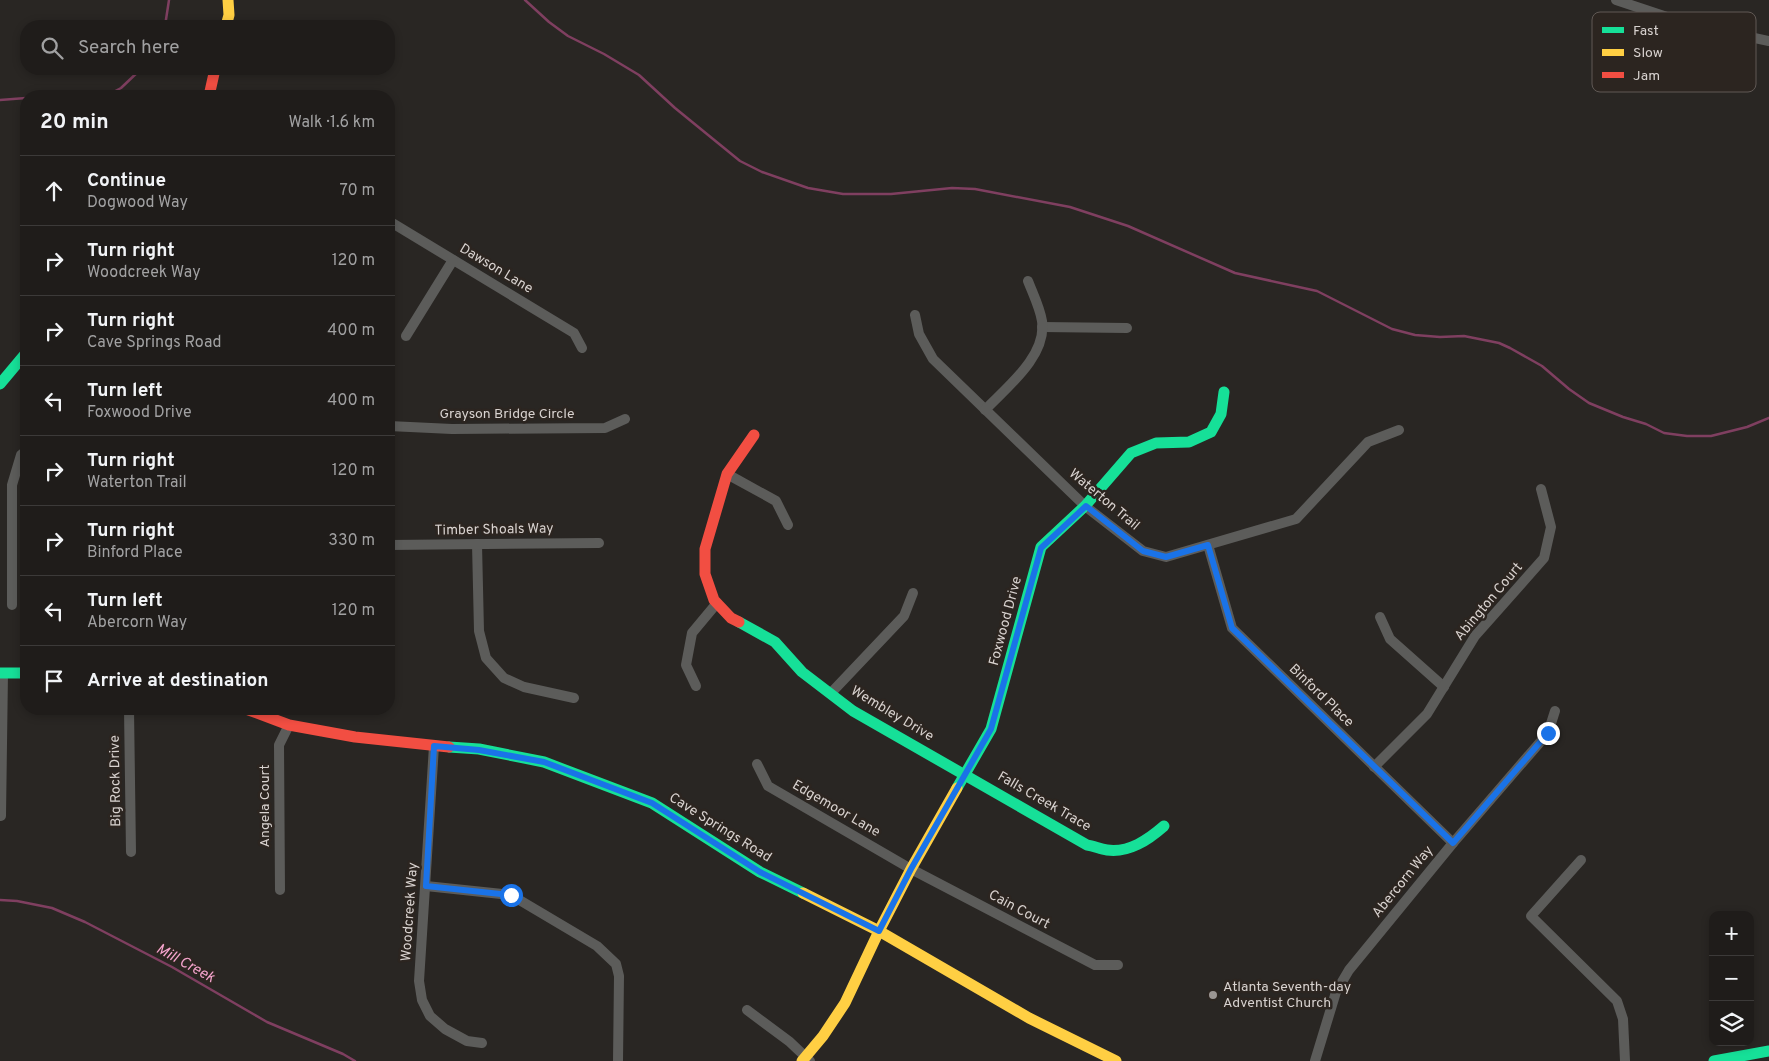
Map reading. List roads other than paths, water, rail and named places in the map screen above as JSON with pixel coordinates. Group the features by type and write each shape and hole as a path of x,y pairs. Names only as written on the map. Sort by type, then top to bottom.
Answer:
{"street":[{"path":"227,20 228,0"},
{"path":"1616,0 1652,12"},
{"path":"1756,38 1769,41"},
{"path":"210,90 213,75"},
{"name":"Dawson Lane","path":"395,225 574,333 582,348"},
{"path":"406,336 453,260"},
{"path":"985,410 1025,370 1042,340 1042,321 1028,281"},
{"name":"Waterton Trail","path":"916,315 919,334 933,359 985,410 1086,506 1143,551 1166,557 1296,519 1368,442 1399,430"},
{"path":"1042,327 1127,328"},
{"path":"0,384 20,360"},
{"name":"Foxwood Drive","path":"806,1060 845,1002 911,869 964,773 991,729 1041,548 1086,506 1131,453 1156,443 1189,442 1211,432 1222,414 1224,392"},
{"name":"Grayson Bridge Circle","path":"395,426 452,429 605,428 625,419"},
{"name":"Wembley Drive","path":"754,435 727,474 705,549 705,574 714,600 731,618 775,642 802,672 831,692 853,711 964,773"},
{"path":"12,605 12,485 20,458"},
{"path":"727,474 776,501 788,525"},
{"name":"Abington Court","path":"1374,767 1428,714 1475,636 1544,558 1551,527 1541,489"},
{"name":"Timber Shoals Way","path":"395,545 599,543"},
{"path":"477,544 478,631 486,658 504,678 524,687 574,698"},
{"name":"Binford Place","path":"1208,545 1232,628 1453,843"},
{"path":"831,692 904,616 913,593"},
{"path":"696,686 686,665 692,633 717,603"},
{"path":"1380,616 1390,639 1444,687"},
{"path":"1,816 2,673 20,673"},
{"name":"Abercorn Way","path":"1316,1061 1336,992 1349,970 1453,843 1548,733 1555,711"},
{"name":"Big Rock Drive","path":"129,715 131,852"},
{"name":"Cave Springs Road","path":"262,715 289,725 355,737 479,750 544,762 652,803 760,872 879,931 1029,1018 1116,1061"},
{"name":"Angela Court","path":"280,890 279,745 289,725"},
{"name":"Woodcreek Way","path":"434,746 419,981 422,1000 430,1016 445,1030 467,1042 482,1043"},
{"name":"Edgemoor Lane","path":"758,764 768,786 911,869"},
{"name":"Falls Creek Trace","path":"964,773 1087,845 1108,850 1123,850 1150,839 1164,826"},
{"path":"1581,860 1531,916 1617,1001 1623,1019 1625,1061"},
{"name":"Cain Court","path":"911,869 1095,964 1118,965"},
{"path":"426,886 511,895 597,946 616,964 619,976 618,1061"},
{"path":"747,1010 790,1042 806,1060"},
{"path":"1714,1061 1769,1051"}],"waterway":[{"path":"166,20 169,0"},
{"path":"525,0 568,36 604,54 639,75 675,108 740,161 762,172 808,188 843,194 891,194 952,188 975,189 1070,207 1128,226 1235,273 1317,291 1392,329 1415,335 1464,336 1499,343 1542,366 1589,403 1646,424 1664,433 1687,436 1711,436 1747,427 1769,418"},
{"path":"117,90 135,75"},
{"path":"0,100 20,98"},
{"name":"Mill Creek","path":"0,900 17,901 52,908 85,922 172,967 267,1022 343,1054 355,1061"}],"place":[{"name":"Atlanta Seventh-day Adventist Church","path":"1213,995"}]}
